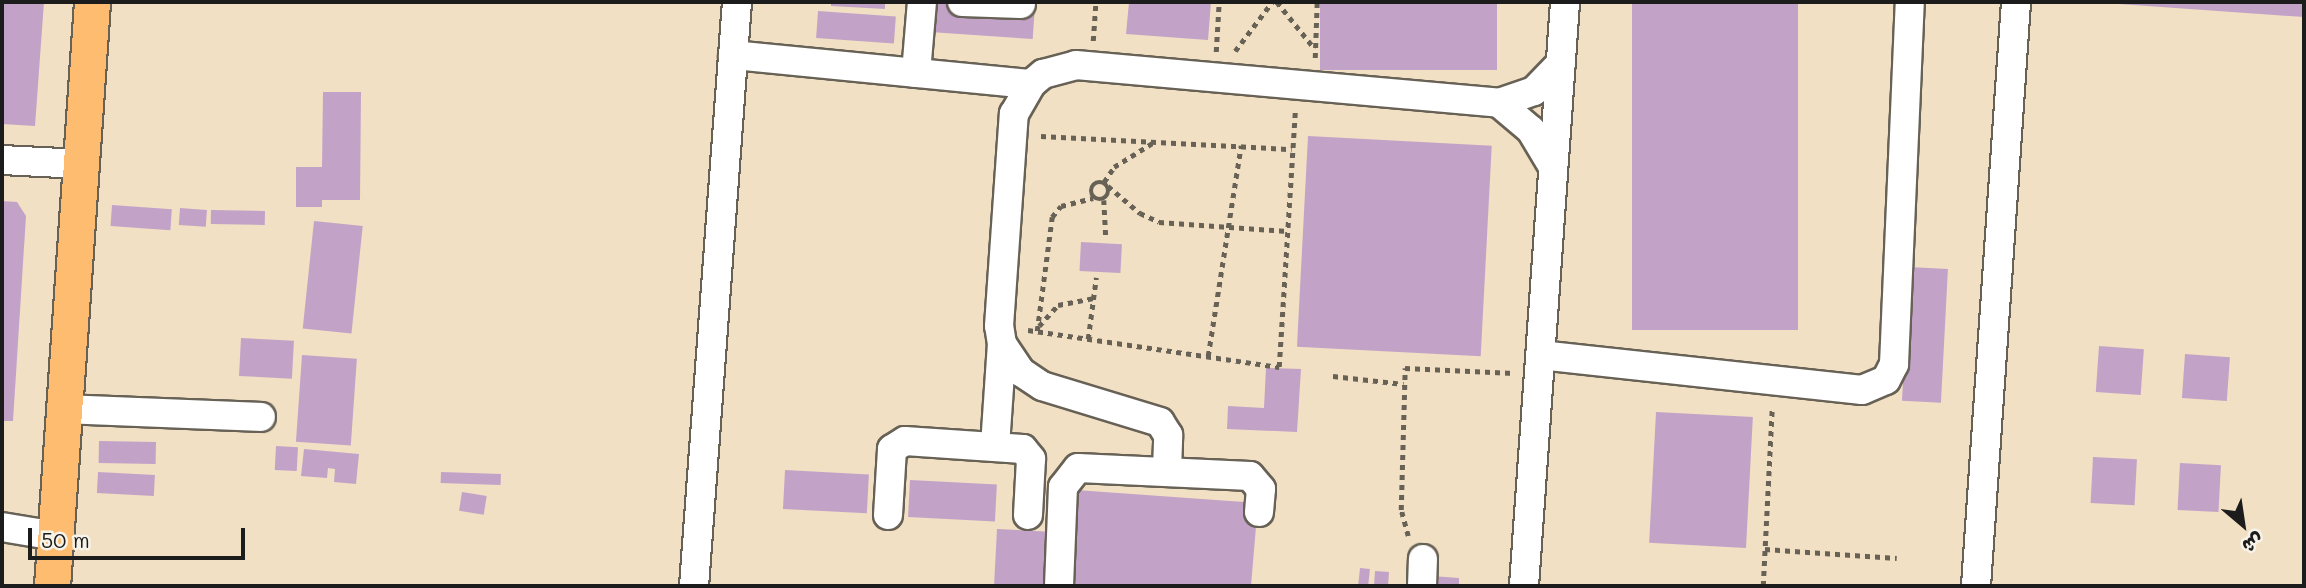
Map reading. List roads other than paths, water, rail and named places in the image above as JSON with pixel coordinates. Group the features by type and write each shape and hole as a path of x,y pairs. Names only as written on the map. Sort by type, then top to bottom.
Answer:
{"main road":[{"path":"52,586 92,2"}],"street":[{"path":"694,586 737,2"},
{"path":"916,73 922,2"},
{"path":"961,2 1021,4"},
{"path":"1524,586 1565,2"},
{"path":"1539,365 1774,380 1862,390 1880,385 1891,373 1910,2"},
{"path":"1976,586 2016,2"},
{"path":"733,55 1031,85"},
{"path":"995,446 1012,134 1014,114 1031,85 1059,68 1091,66 1499,103 1534,91 1561,63"},
{"path":"1499,103 1531,130 1553,167"},
{"path":"2,160 81,164"},
{"path":"1001,335 1021,372 1042,386 1160,422 1168,435 1167,471"},
{"path":"64,409 261,417"},
{"path":"888,515 895,444 905,441 1017,447 1028,454 1028,515"},
{"path":"1059,586 1063,487 1068,476 1084,466 1250,476 1261,489 1259,512"},
{"path":"2,527 55,536"}]}
